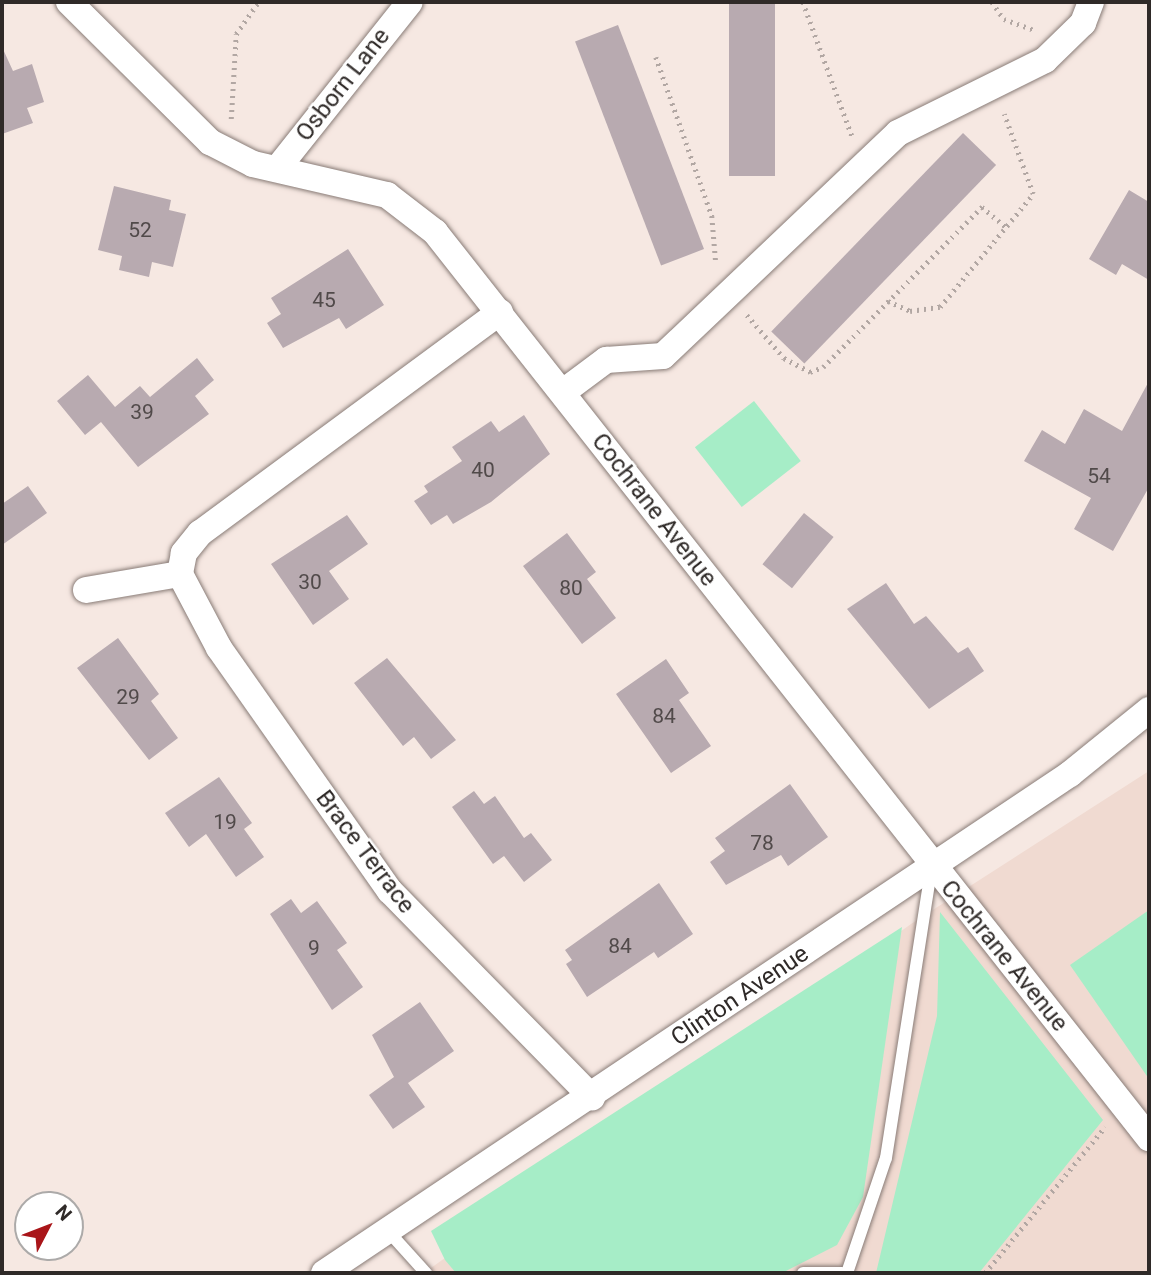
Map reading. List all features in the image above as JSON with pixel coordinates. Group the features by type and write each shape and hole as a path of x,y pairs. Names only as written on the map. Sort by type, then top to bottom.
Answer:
{"street":[{"name":"Cochrane Avenue","path":"69,2 209,142 229,154 277,169 387,195 414,211 500,312 932,866 1149,1139"},
{"name":"Osborn Lane","path":"277,169 410,2"},
{"path":"563,392 606,360 663,356 898,133 994,87 1056,48 1083,23 1091,2"},
{"path":"86,590 180,574 184,553 200,533 500,312"},
{"name":"Brace Terrace","path":"180,574 219,648 390,891 592,1097"},
{"name":"Clinton Avenue","path":"324,1273 592,1097 1070,774 1149,709"}],"lane":[{"path":"803,1273 845,1273 886,1158 932,866"},
{"path":"388,1231 426,1273"}],"path":[{"path":"229,154 236,34 258,2"},
{"path":"803,2 856,145 869,161"},
{"path":"992,2 1004,19 1038,31 1056,48"},
{"path":"656,57 712,216 716,269 784,358 810,372 888,301 982,207 1008,229"},
{"path":"888,301 910,311 940,307 1033,194 994,87"},
{"path":"985,1273 1123,1103"}],"shaded area":[{"path":"1149,771 1149,1273 424,1273 911,924"}],"green space":[{"path":"754,401 801,461 742,507 695,447"},
{"path":"1149,910 1149,1079 1070,965"},
{"path":"940,912 1103,1120 979,1273 876,1273 937,1016"},
{"path":"902,927 863,1197 837,1245 782,1273 456,1273 445,1260 431,1231"}],"building":[{"path":"729,2 775,2 775,176 729,176"},
{"path":"618,25 704,249 661,266 575,41"},
{"path":"2,47 13,71 32,64 44,102 27,108 33,123 2,134"},
{"path":"963,133 996,165 804,363 771,332"},
{"path":"114,186 171,200 169,210 186,214 173,267 152,262 149,277 119,270 122,256 98,250"},
{"path":"1129,190 1149,202 1149,280 1122,264 1116,275 1089,259"},
{"path":"348,249 384,305 346,329 339,318 283,348 267,323 281,314 271,298"},
{"path":"197,358 214,380 195,396 209,414 138,467 101,422 85,435 57,401 88,375 115,407 140,386 150,397"},
{"path":"1149,381 1149,487 1113,551 1074,529 1091,498 1024,461 1042,430 1065,444 1084,409 1122,431"},
{"path":"524,415 550,454 491,502 453,524 447,515 431,525 414,501 428,492 424,486 462,461 452,447 491,421 499,432"},
{"path":"28,486 47,513 2,545 2,504"},
{"path":"804,513 834,537 792,588 762,564"},
{"path":"347,515 368,544 329,571 349,599 313,625 271,564"},
{"path":"567,533 596,572 587,579 616,618 582,644 523,566"},
{"path":"886,583 914,624 926,616 958,653 968,647 984,671 929,709 847,609"},
{"path":"118,638 159,694 151,701 178,738 149,760 77,668"},
{"path":"387,658 456,740 431,759 414,737 403,746 354,683"},
{"path":"666,659 689,693 679,700 711,746 671,773 616,694"},
{"path":"219,777 252,823 244,829 264,857 236,877 206,834 189,847 165,813"},
{"path":"790,784 828,837 788,866 781,855 726,885 710,862 725,851 715,838"},
{"path":"474,791 484,804 495,796 524,838 531,833 552,860 524,882 504,856 493,864 452,807"},
{"path":"659,883 693,934 658,958 654,952 587,997 566,964 572,960 565,950"},
{"path":"291,899 301,913 317,901 347,943 337,950 363,987 332,1010 270,914"},
{"path":"420,1002 454,1051 408,1083 425,1107 393,1129 369,1095 394,1077 372,1035"}]}
